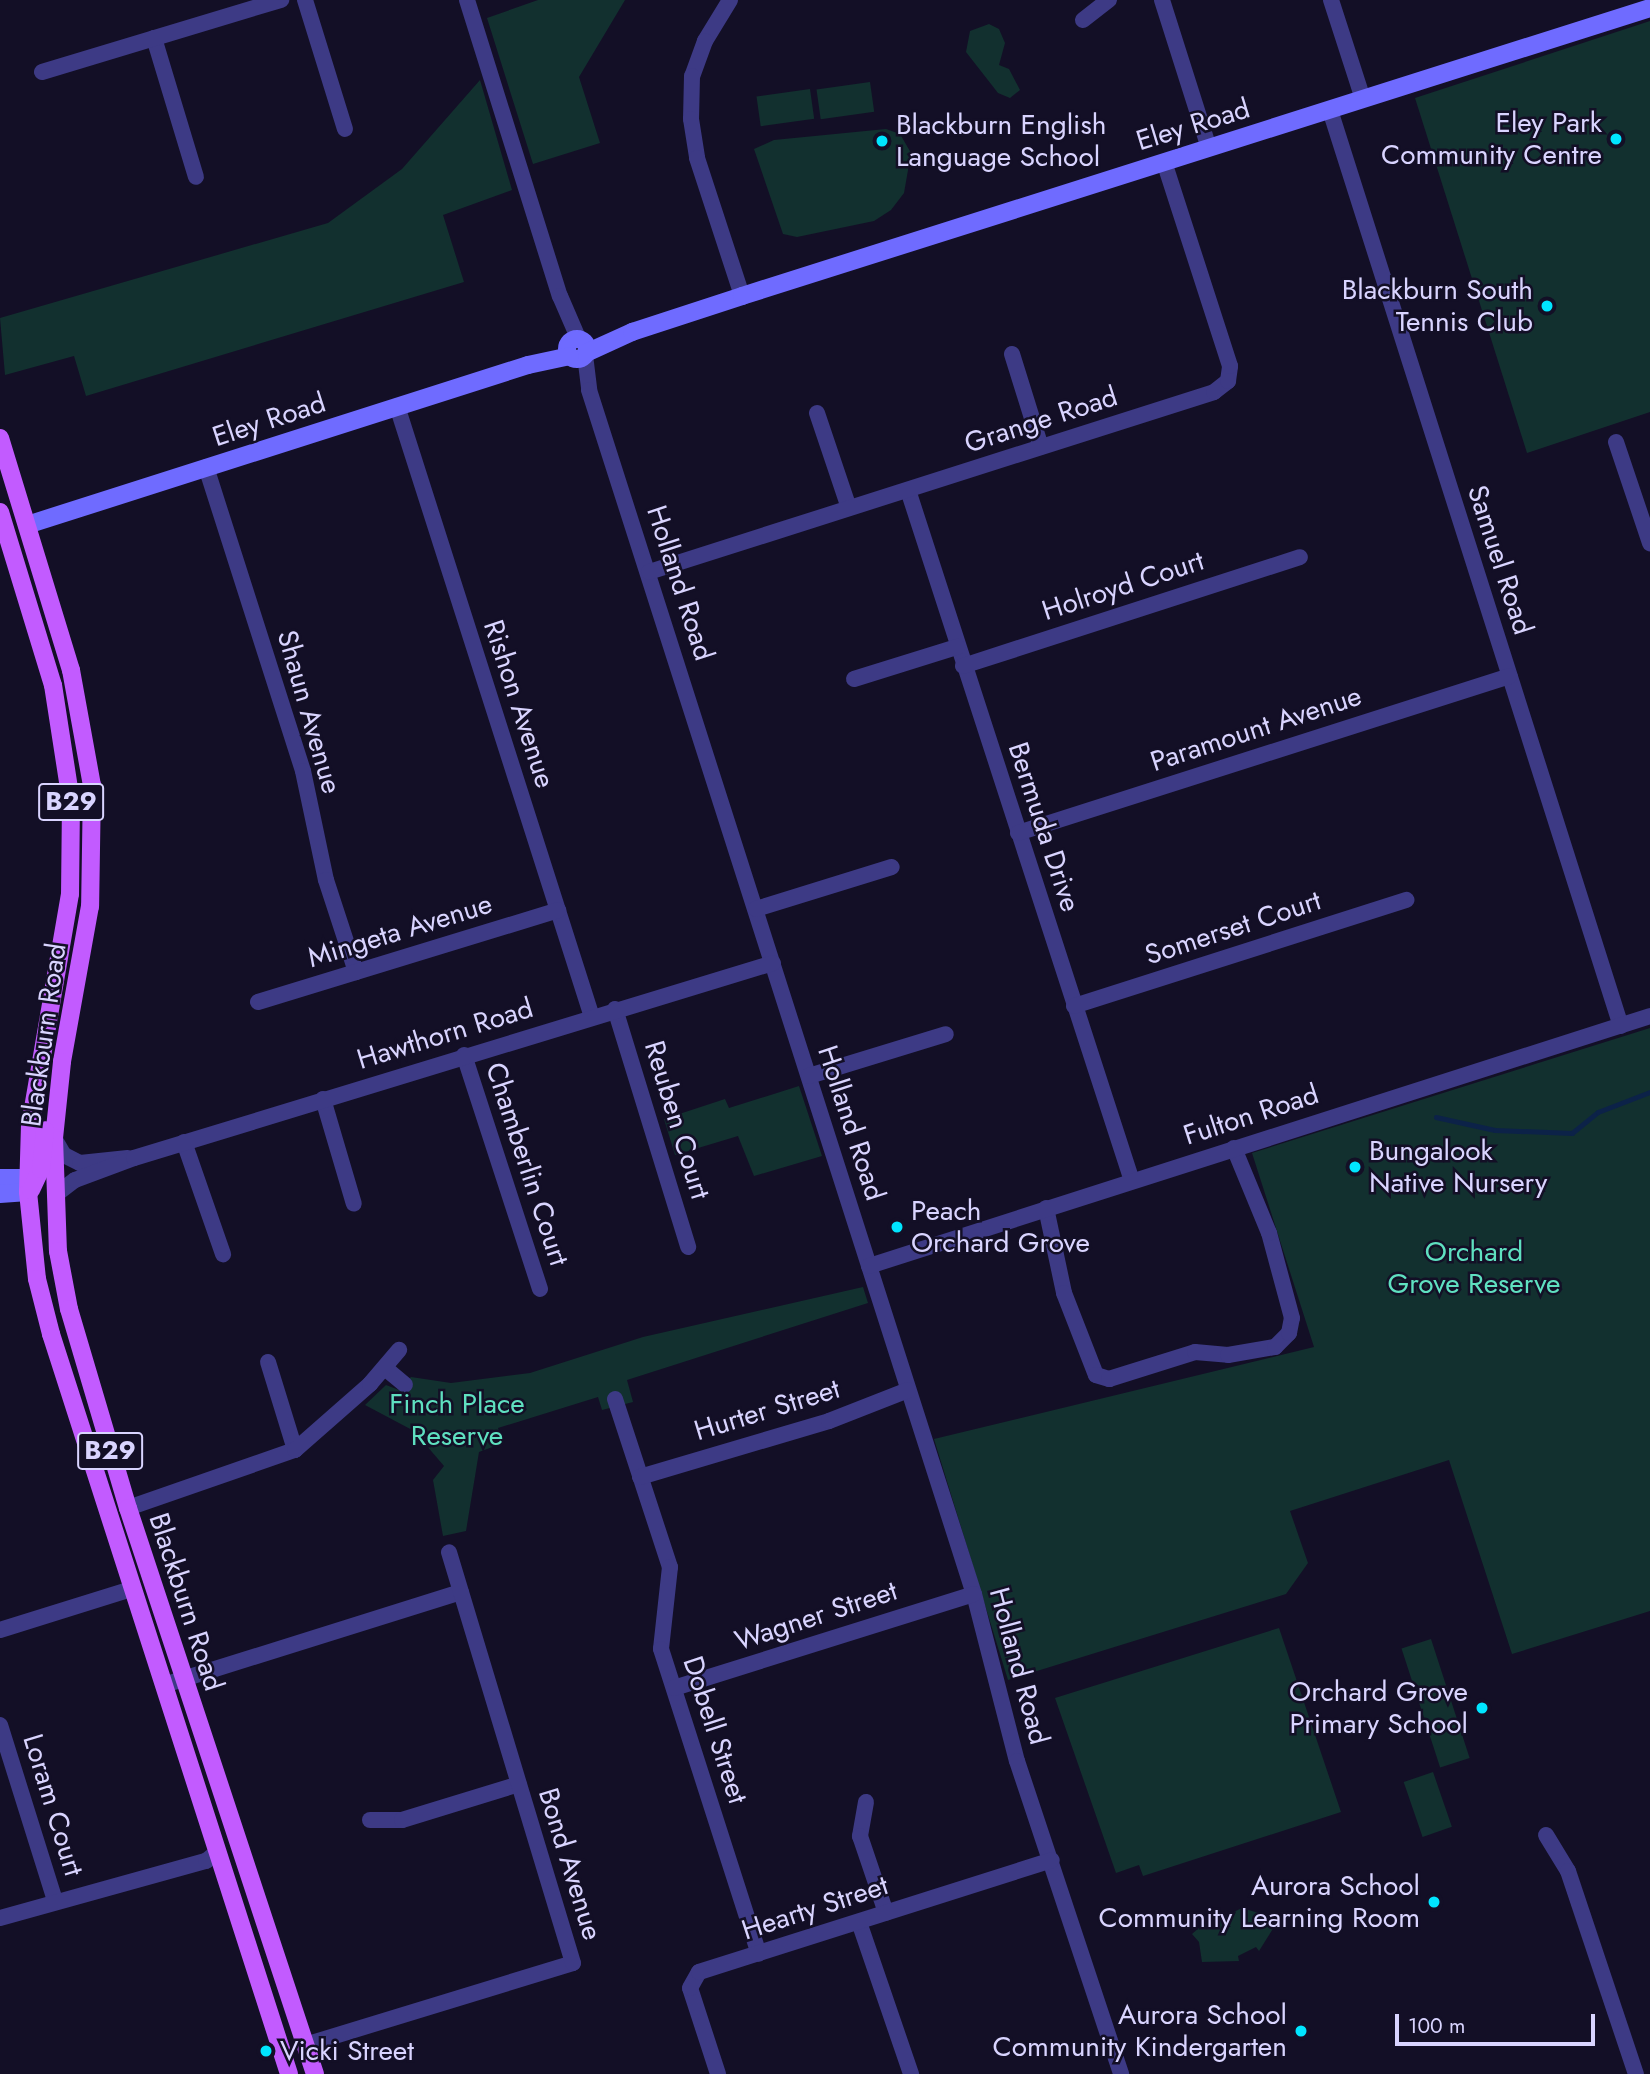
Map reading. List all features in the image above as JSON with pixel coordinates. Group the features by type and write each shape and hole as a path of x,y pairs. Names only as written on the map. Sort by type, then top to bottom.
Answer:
{"main road":[{"name":"Eley Road","path":"27,525 1650,8"},
{"name":"Blackburn Road","path":"0,439 77,694 92,785 90,906 70,1021 54,1138 58,1251 75,1336 128,1508 314,2074"},
{"name":"Blackburn Road","path":"0,512 53,685 71,802 70,894 33,1104 31,1184 34,1260 46,1316 289,2074"},
{"path":"6,531 27,525"},
{"path":"31,1184 52,1086 70,1021"},
{"path":"0,1178 31,1184 55,1198"},
{"path":"0,1194 31,1184"}],"street":[{"path":"41,72 281,0"},
{"path":"305,0 345,129"},
{"name":"Holland Road","path":"467,0 974,1594 1017,1761 1121,2074"},
{"path":"730,0 705,41 692,76 691,119 697,158 742,296"},
{"path":"1083,20 1108,0"},
{"path":"1162,0 1209,148"},
{"path":"1331,0 1363,99"},
{"path":"155,38 196,177"},
{"name":"Samuel Road","path":"1329,110 1621,1026"},
{"name":"Grange Road","path":"649,572 1214,393 1228,381 1230,366 1164,162"},
{"path":"1012,354 1041,447"},
{"name":"Rishon Avenue","path":"397,406 592,1017"},
{"path":"817,413 849,508"},
{"path":"1616,442 1650,543"},
{"name":"Shaun Avenue","path":"206,467 303,771 326,880 356,972"},
{"name":"Bermuda Drive","path":"908,489 957,648 1132,1181"},
{"name":"Holroyd Court","path":"964,666 1300,557"},
{"path":"853,679 957,648"},
{"name":"Paramount Avenue","path":"1017,833 1510,676"},
{"path":"756,909 892,867"},
{"name":"Somerset Court","path":"1074,1006 1407,900"},
{"name":"Mingeta Avenue","path":"258,1002 558,910"},
{"name":"Hawthorn Road","path":"55,1198 75,1180 134,1158 464,1055 773,963"},
{"name":"Reuben Court","path":"615,1009 688,1247"},
{"name":"Fulton Road","path":"869,1266 1650,1016"},
{"path":"809,1076 946,1034"},
{"name":"Chamberlin Court","path":"464,1055 540,1289"},
{"path":"323,1099 354,1204"},
{"name":"Hawthorn Road","path":"54,1138 64,1155 80,1163 134,1158"},
{"path":"184,1142 223,1254"},
{"path":"1046,1208 1064,1293 1096,1375 1109,1379 1195,1352 1228,1355 1275,1347 1289,1333 1292,1318 1269,1233 1234,1148"},
{"path":"128,1508 295,1450 385,1368 399,1350"},
{"path":"268,1362 295,1450"},
{"path":"385,1368 405,1385"},
{"name":"Hurter Street","path":"640,1477 829,1420 908,1390"},
{"name":"Dobell Street","path":"615,1399 670,1567 661,1649 759,1954"},
{"name":"Bond Avenue","path":"305,2045 573,1963 449,1552"},
{"path":"0,1630 132,1589"},
{"path":"164,1685 461,1592"},
{"name":"Wagner Street","path":"674,1688 974,1594"},
{"name":"Loram Court","path":"0,1725 55,1901"},
{"path":"370,1820 402,1819 519,1784"},
{"path":"866,1802 860,1836 886,1913"},
{"path":"1546,1836 1568,1871 1636,2074"},
{"path":"0,1918 206,1861 218,1852"},
{"name":"Hearty Street","path":"718,2074 691,1980 699,1972 1052,1860"},
{"path":"859,1922 911,2074"}],"green space":[{"path":"538,0 625,0 579,77 600,143 533,164 487,18"},
{"path":"1650,21 1650,412 1527,453 1415,98"},
{"path":"989,24 999,29 1005,43 999,65 1009,69 1020,90 1010,98 998,93 966,52 970,31"},
{"path":"480,80 512,190 443,215 464,282 86,396 74,356 5,375 0,318 328,223 402,169"},
{"path":"870,82 874,112 821,119 817,90"},
{"path":"810,89 814,119 761,126 757,97"},
{"path":"886,129 900,134 911,153 904,193 891,210 874,221 797,237 783,234 754,149 774,140"},
{"name":"Orchard Grove Reserve","path":"1650,1028 1650,1611 1512,1654 1449,1460 1290,1511 1308,1563 1286,1594 1008,1680 934,1439 1314,1347 1252,1153"},
{"path":"799,1086 822,1156 754,1176 738,1136 675,1155 664,1119 725,1099 729,1108"},
{"name":"Finch Place Reserve","path":"863,1287 868,1303 627,1380 633,1402 602,1410 598,1397 498,1428 503,1443 479,1452 466,1531 443,1536 433,1480 444,1466 414,1431 365,1405 386,1385 399,1390 411,1377 451,1383 530,1373 643,1337"},
{"path":"1279,1628 1341,1812 1143,1876 1139,1865 1116,1873 1055,1698"},
{"path":"1431,1639 1470,1758 1440,1767 1402,1649"},
{"path":"1433,1772 1452,1827 1423,1837 1404,1782"},
{"path":"1242,1908 1279,1919 1259,1951 1256,1947 1238,1956 1239,1961 1202,1962 1199,1942 1192,1934 1217,1912 1221,1918"}],"waterway":[{"path":"1436,1117 1495,1130 1572,1133 1598,1112 1650,1092"}],"place":[{"name":"Eley Park Community Centre","path":"1616,139"},
{"name":"Blackburn English Language School","path":"882,141"},
{"name":"Blackburn South Tennis Club","path":"1547,306"},
{"name":"Bungalook Native Nursery","path":"1355,1167"},
{"name":"Peach Orchard Grove","path":"897,1227"},
{"name":"Orchard Grove Primary School","path":"1482,1708"},
{"name":"Aurora School Community Learning Room","path":"1434,1902"},
{"name":"Aurora School Community Kindergarten","path":"1301,2031"},
{"name":"Vicki Street","path":"266,2051"}]}
